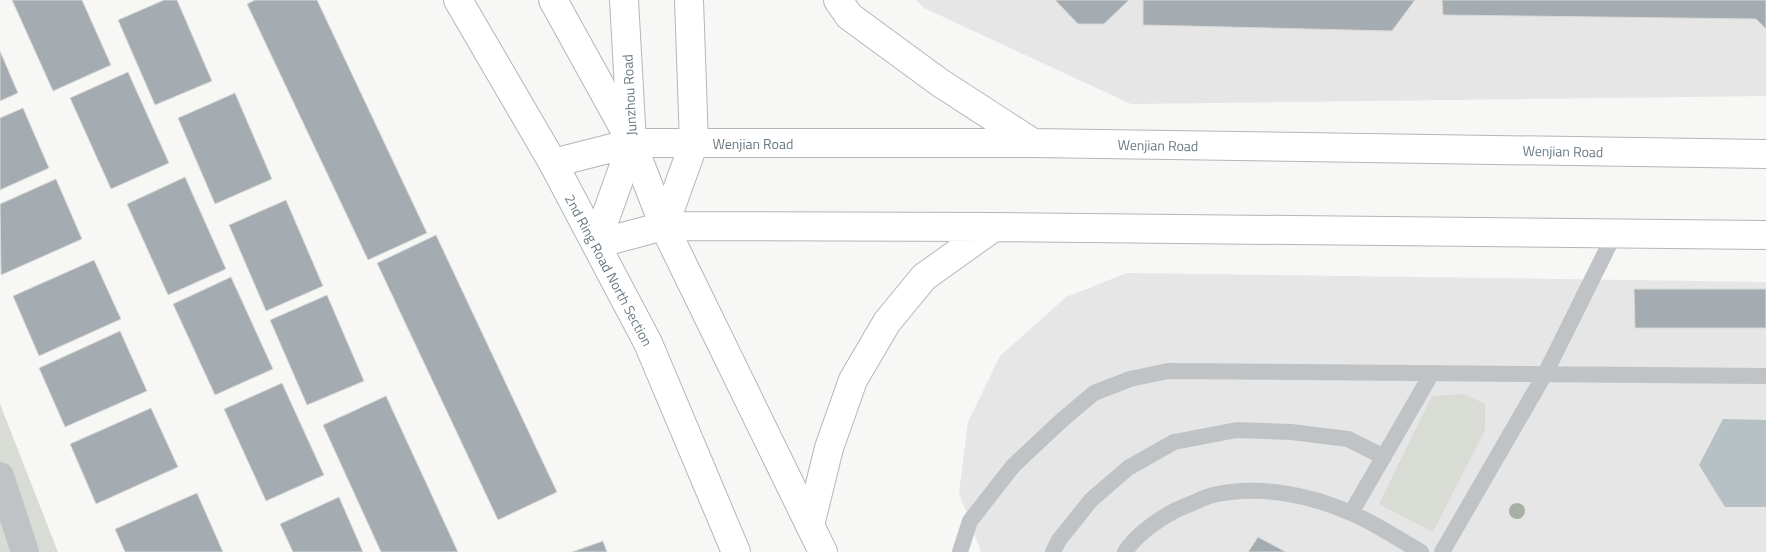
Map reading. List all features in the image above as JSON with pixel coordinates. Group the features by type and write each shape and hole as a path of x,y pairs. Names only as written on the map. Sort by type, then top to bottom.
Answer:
{"main road":[{"name":"2nd Ring Road North Section","path":"458,0 553,163 648,343 736,552"},
{"path":"553,0 632,143 664,226 823,552"},
{"name":"Junzhou Road","path":"596,244 632,143 624,0"},
{"path":"664,226 694,143 689,0"},
{"path":"838,0 849,16 916,65 1032,143"},
{"name":"Wenjian Road","path":"553,163 632,143 1032,143 1766,154"},
{"path":"596,244 664,226 994,227 1766,235"},
{"path":"810,525 829,448 853,380 886,322 924,277 994,227"}],"street":[{"path":"0,476 25,552"}],"lane":[{"path":"1442,552 1545,374 1615,233"},
{"path":"960,552 970,522 1014,466 1062,420 1094,393 1130,379 1168,371 1766,376"},
{"path":"1351,513 1432,373"},
{"path":"1053,552 1059,540 1091,500 1128,468 1174,442 1237,430 1291,432 1348,439 1384,457"},
{"path":"1125,552 1131,543 1171,512 1212,495 1272,491 1302,497 1351,513 1421,552"}],"shaded area":[{"path":"916,0 1766,0 1766,96 1131,104 924,8"},
{"path":"1127,273 1766,282 1766,552 981,552 959,493 968,422 1000,356 1066,297"},
{"path":"1465,394 1485,404 1485,430 1433,532 1379,504 1432,396"},
{"path":"0,404 58,552 0,552"},
{"path":"1723,419 1766,420 1766,507 1725,507 1699,465"}],"building":[{"path":"12,0 82,0 111,65 53,91"},
{"path":"164,0 177,0 212,81 155,105 118,20"},
{"path":"255,0 317,0 427,233 368,260 247,4"},
{"path":"1055,0 1129,0 1104,24 1078,24"},
{"path":"1143,0 1415,0 1392,31 1143,25"},
{"path":"1442,0 1766,0 1766,29 1756,19 1443,15"},
{"path":"0,51 18,93 0,101"},
{"path":"128,72 169,163 111,189 70,98"},
{"path":"235,93 272,179 215,204 178,118"},
{"path":"23,108 49,168 0,190 0,118"},
{"path":"185,177 226,269 168,295 127,204"},
{"path":"56,179 82,239 1,275 0,204"},
{"path":"286,200 323,286 266,311 229,225"},
{"path":"436,235 557,492 498,520 377,263"},
{"path":"94,260 121,319 39,356 13,296"},
{"path":"231,277 273,369 215,395 173,304"},
{"path":"1634,289 1766,289 1766,328 1635,328"},
{"path":"327,295 364,381 307,405 270,320"},
{"path":"120,331 147,391 65,427 39,368"},
{"path":"282,383 324,475 266,501 224,409"},
{"path":"386,396 458,552 381,552 323,425"},
{"path":"151,408 178,467 96,504 70,444"},
{"path":"197,493 223,552 125,552 115,529"},
{"path":"339,497 363,552 293,552 280,524"},
{"path":"1258,537 1286,552 1248,552"},
{"path":"603,541 607,552 572,552"}]}
